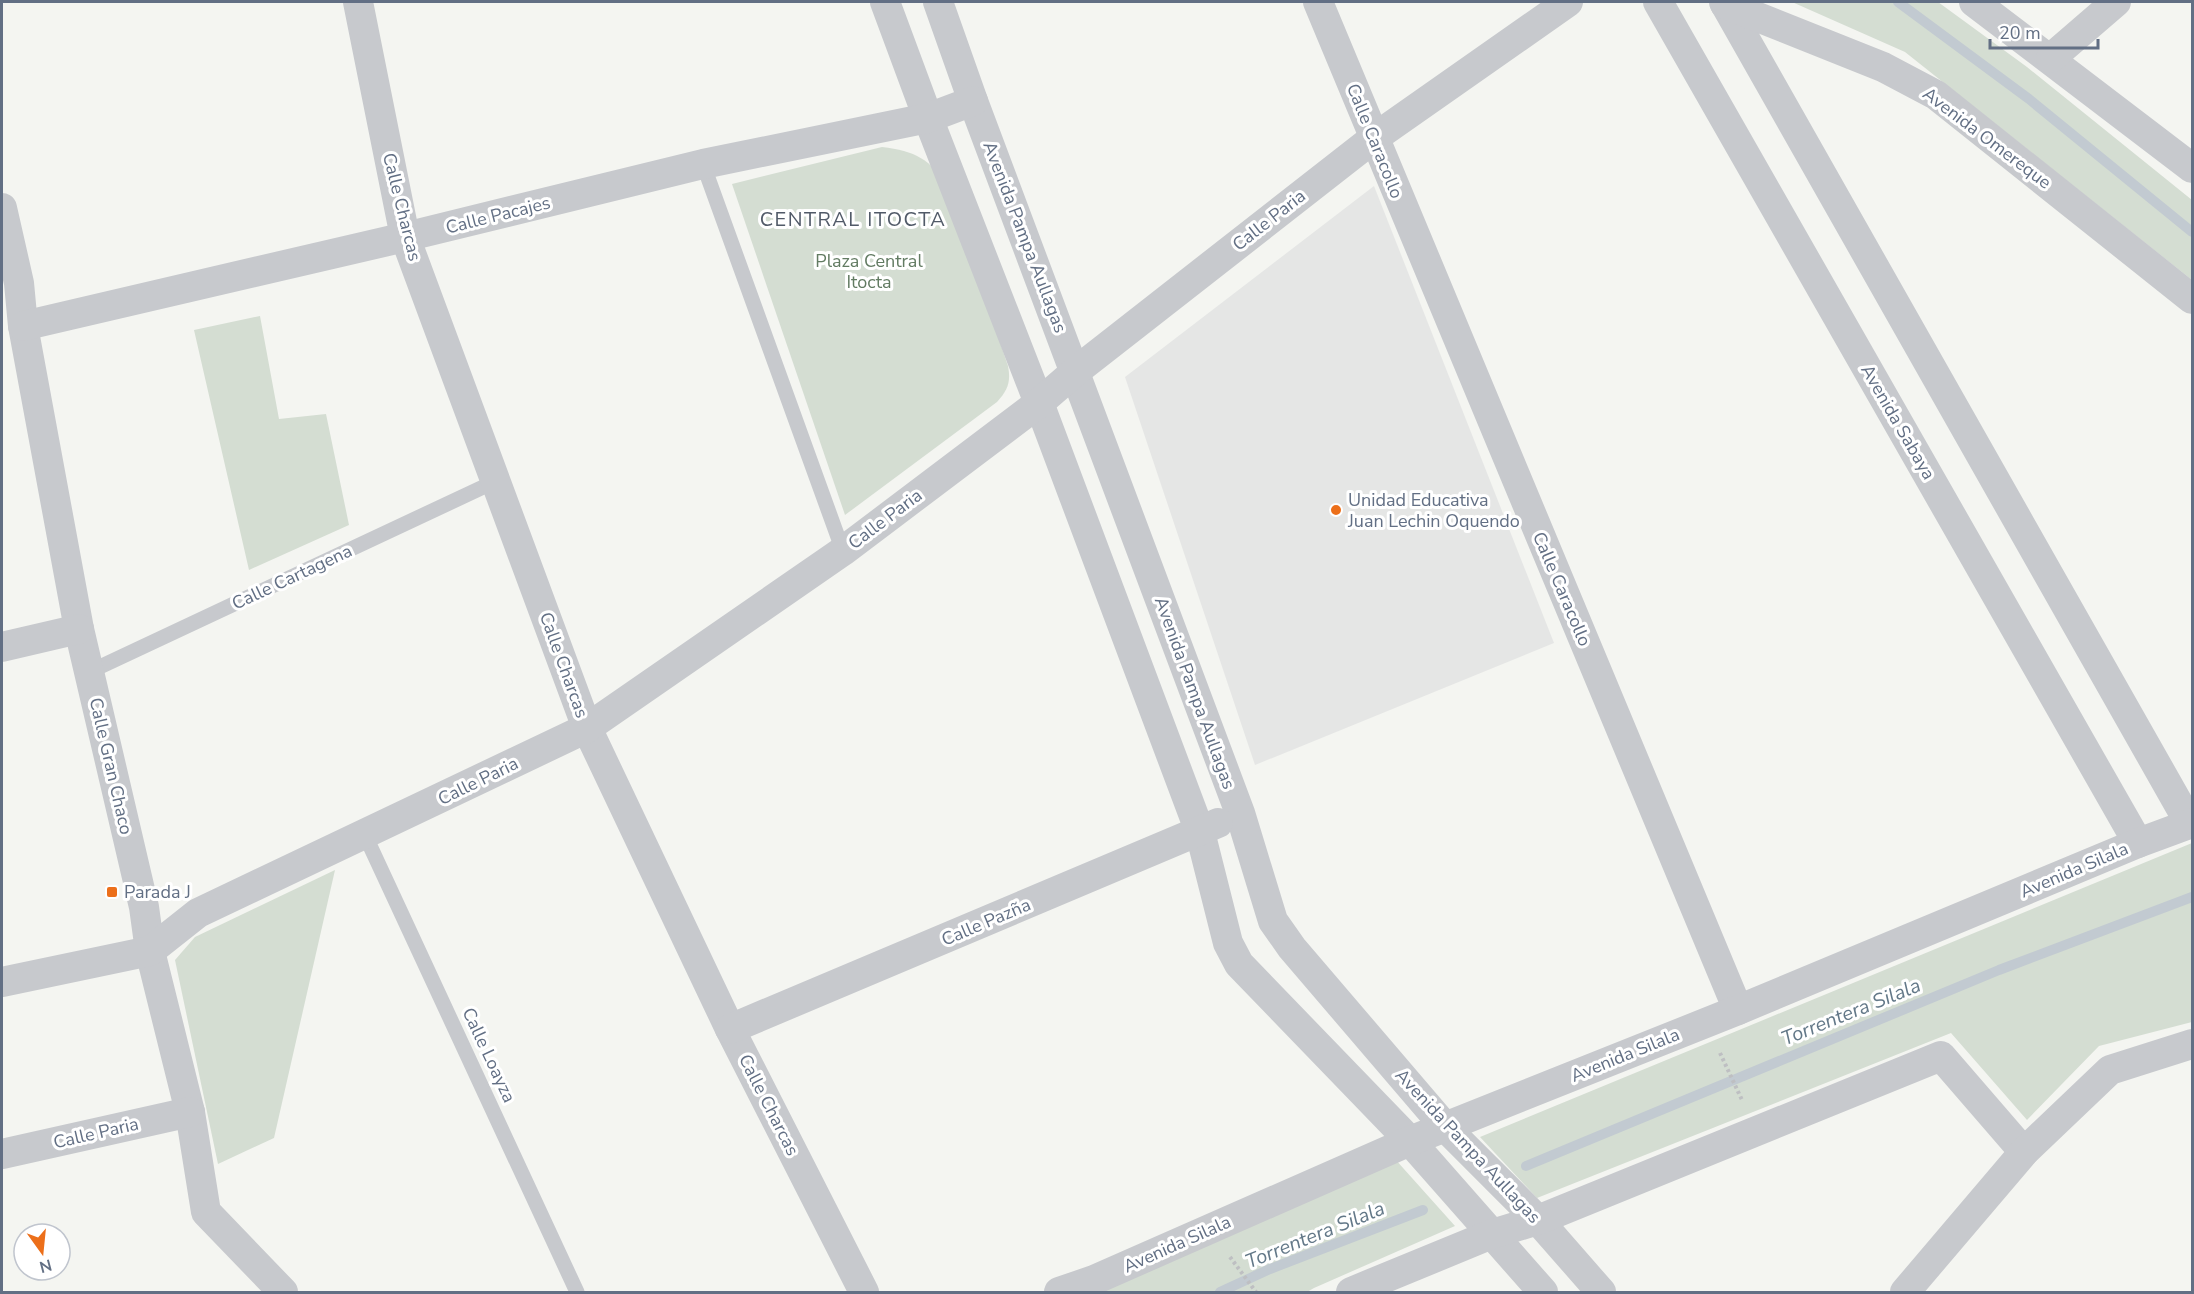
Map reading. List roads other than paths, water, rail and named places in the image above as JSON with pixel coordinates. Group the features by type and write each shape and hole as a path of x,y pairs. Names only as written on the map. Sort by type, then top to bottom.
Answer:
{"street":[{"name":"Calle Charcas","path":"358,2 405,237 587,729 730,1029 864,1293"},
{"path":"885,2 1200,832 1228,943 1239,964 1410,1141 1543,1293"},
{"name":"Avenida Pampa Aullagas","path":"938,2 972,101 1076,371 1240,813 1273,921 1292,948 1446,1128 1538,1220 1601,1293"},
{"name":"Calle Caracollo","path":"1318,2 1738,1010"},
{"name":"Calle Paria","path":"150,951 198,913 587,729 843,550 1039,403 1076,371 1374,138 1568,2"},
{"name":"Avenida Sabaya","path":"1658,2 2138,843"},
{"path":"1974,2 2193,168"},
{"path":"2050,58 2116,2"},
{"path":"1725,3 2191,824"},
{"name":"Avenida Omereque","path":"1725,3 1883,67 1936,95 2193,299"},
{"name":"Calle Pacajes","path":"22,326 405,237 703,164 928,118 972,101"},
{"name":"Calle Gran Chaco","path":"2,208 10,284 22,326 79,629 144,908 150,951 190,1112 206,1212 284,1293"},
{"path":"2,647 79,629"},
{"name":"Calle Pazña","path":"730,1029 1200,832 1240,813"},
{"name":"Avenida Silala","path":"1059,1293 1094,1280 1410,1141 1738,1010 2138,843 2191,824"},
{"path":"2,982 150,951"},
{"path":"1905,1293 2024,1152 2110,1070 2193,1044"},
{"path":"1352,1293 1492,1234 1538,1220 1941,1056 2024,1152"},
{"name":"Calle Paria","path":"2,1154 190,1112"}],"lane":[{"path":"703,164 843,550"},
{"name":"Calle Cartagena","path":"89,672 496,481"},
{"name":"Calle Loayza","path":"365,835 577,1293"}],"waterway":[{"path":"1898,2 2029,99 2192,232"},
{"name":"Torrentera Silala","path":"1526,1166 1999,970 2192,897"},
{"name":"Torrentera Silala","path":"1220,1292 1270,1269 1423,1210"}],"place":[{"name":"Unidad Educativa Juan Lechin Oquendo","path":"1336,510"},
{"name":"Parada J","path":"112,892"}],"district":[{"name":"CENTRAL ITOCTA","path":"853,219"}],"park label":[{"name":"Plaza Central Itocta","path":"869,271"}]}
